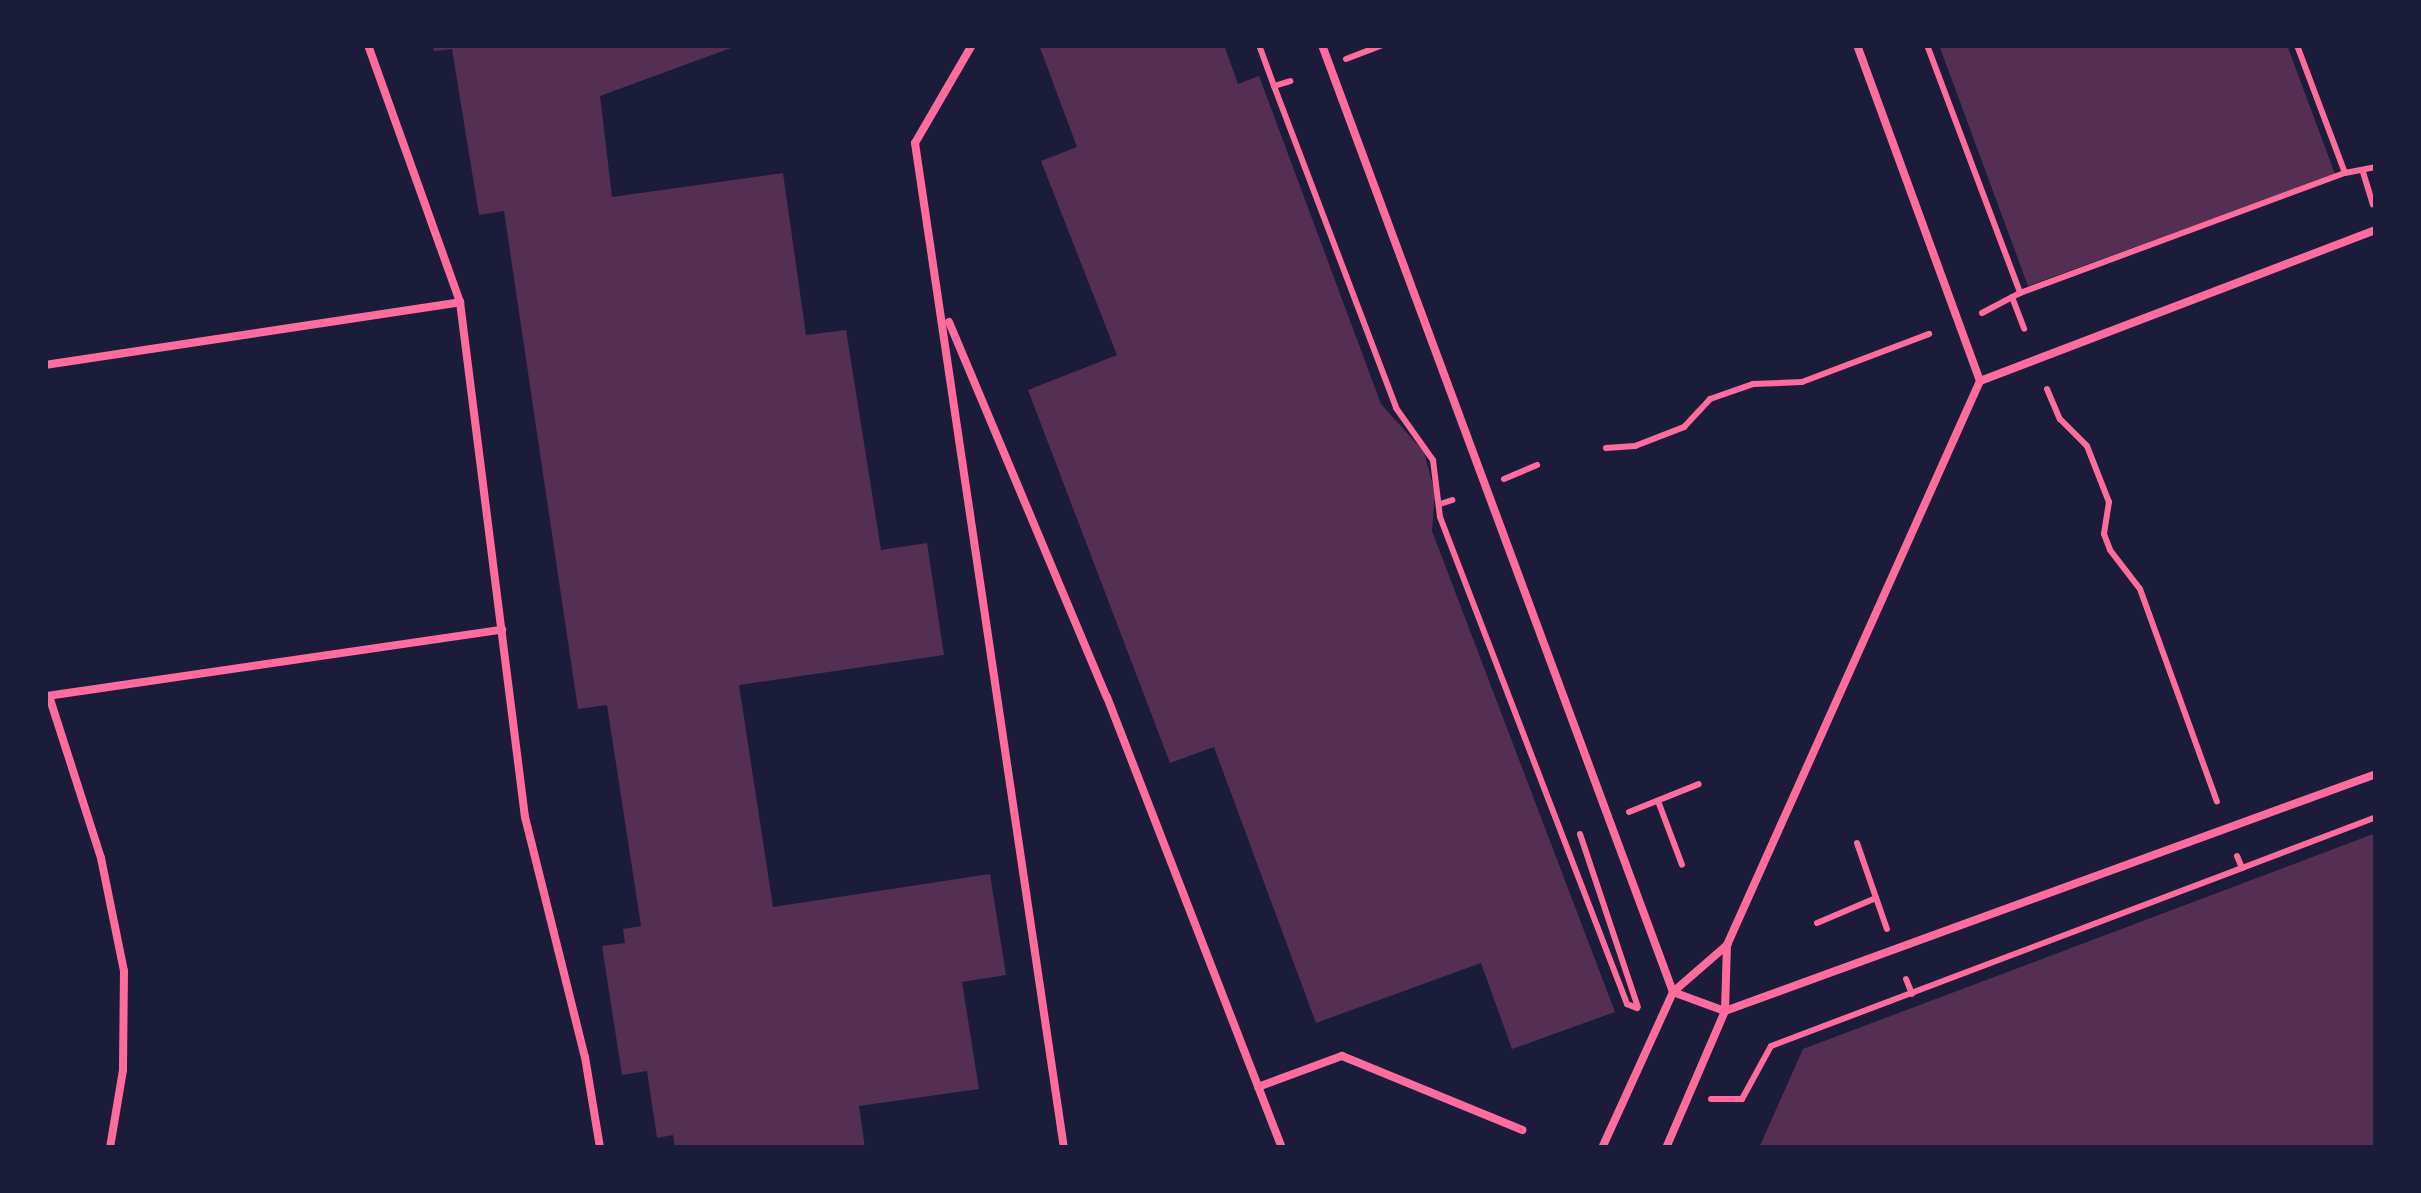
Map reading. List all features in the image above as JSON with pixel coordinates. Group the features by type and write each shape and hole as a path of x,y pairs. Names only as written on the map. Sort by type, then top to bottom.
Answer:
{"lane":[{"path":"368,45 460,302 525,817 585,1057 600,1148"},
{"path":"972,45 915,143 945,313 964,496 1064,1148"},
{"path":"1322,45 1673,992 1725,1012 2376,774"},
{"path":"1666,1148 1725,1012 1727,945 1980,380 1858,45"},
{"path":"1980,380 2376,230"},
{"path":"45,365 460,302"},
{"path":"945,313 1107,697 1282,1148"},
{"path":"110,1148 123,1070 124,970 101,858 47,696 502,630"},
{"path":"1602,1148 1673,992 1727,945"},
{"path":"1258,1086 1342,1056 1522,1130"}],"path":[{"path":"1259,45 1396,408 1433,460 1440,504 1628,1004 1637,1008 1637,991 1580,834"},
{"path":"1344,60 1382,45"},
{"path":"1927,45 2016,295 2024,328"},
{"path":"2297,45 2345,173"},
{"path":"1274,86 1290,81"},
{"path":"1982,314 2016,295 2345,173 2376,167"},
{"path":"2363,172 2373,204"},
{"path":"1606,448 1635,446 1684,427 1710,399 1739,389 1802,382 1929,334"},
{"path":"2047,389 2060,419 2087,446 2109,502 2104,534 2110,550 2140,589 2217,802"},
{"path":"1503,479 1537,465"},
{"path":"1440,504 1452,500"},
{"path":"1628,812 1700,784"},
{"path":"1658,800 1682,865"},
{"path":"1717,1086 1710,1101 1742,1099 1772,1046 2376,817"},
{"path":"1857,843 1888,930"},
{"path":"2238,856 2242,868"},
{"path":"1817,923 1876,898"},
{"path":"1906,978 1912,994"}],"building":[{"path":"432,45 739,45 600,96 612,197 783,173 806,335 846,330 881,550 927,543 944,655 739,685 773,907 990,874 1006,975 962,982 979,1089 859,1106 865,1148 675,1148 673,1135 657,1138 647,1071 622,1075 602,946 625,943 623,929 641,926 607,705 578,709 504,211 479,215 452,49 434,51"},
{"path":"1039,45 1224,45 1238,84 1259,76 1381,404 1424,452 1435,493 1432,531 1615,1012 1512,1049 1481,963 1316,1023 1214,747 1170,763 1028,390 1117,355 1041,161 1077,147"},
{"path":"1939,45 2287,45 2335,174 2028,286"},
{"path":"2376,833 2376,1148 1759,1148 1803,1049"}]}
